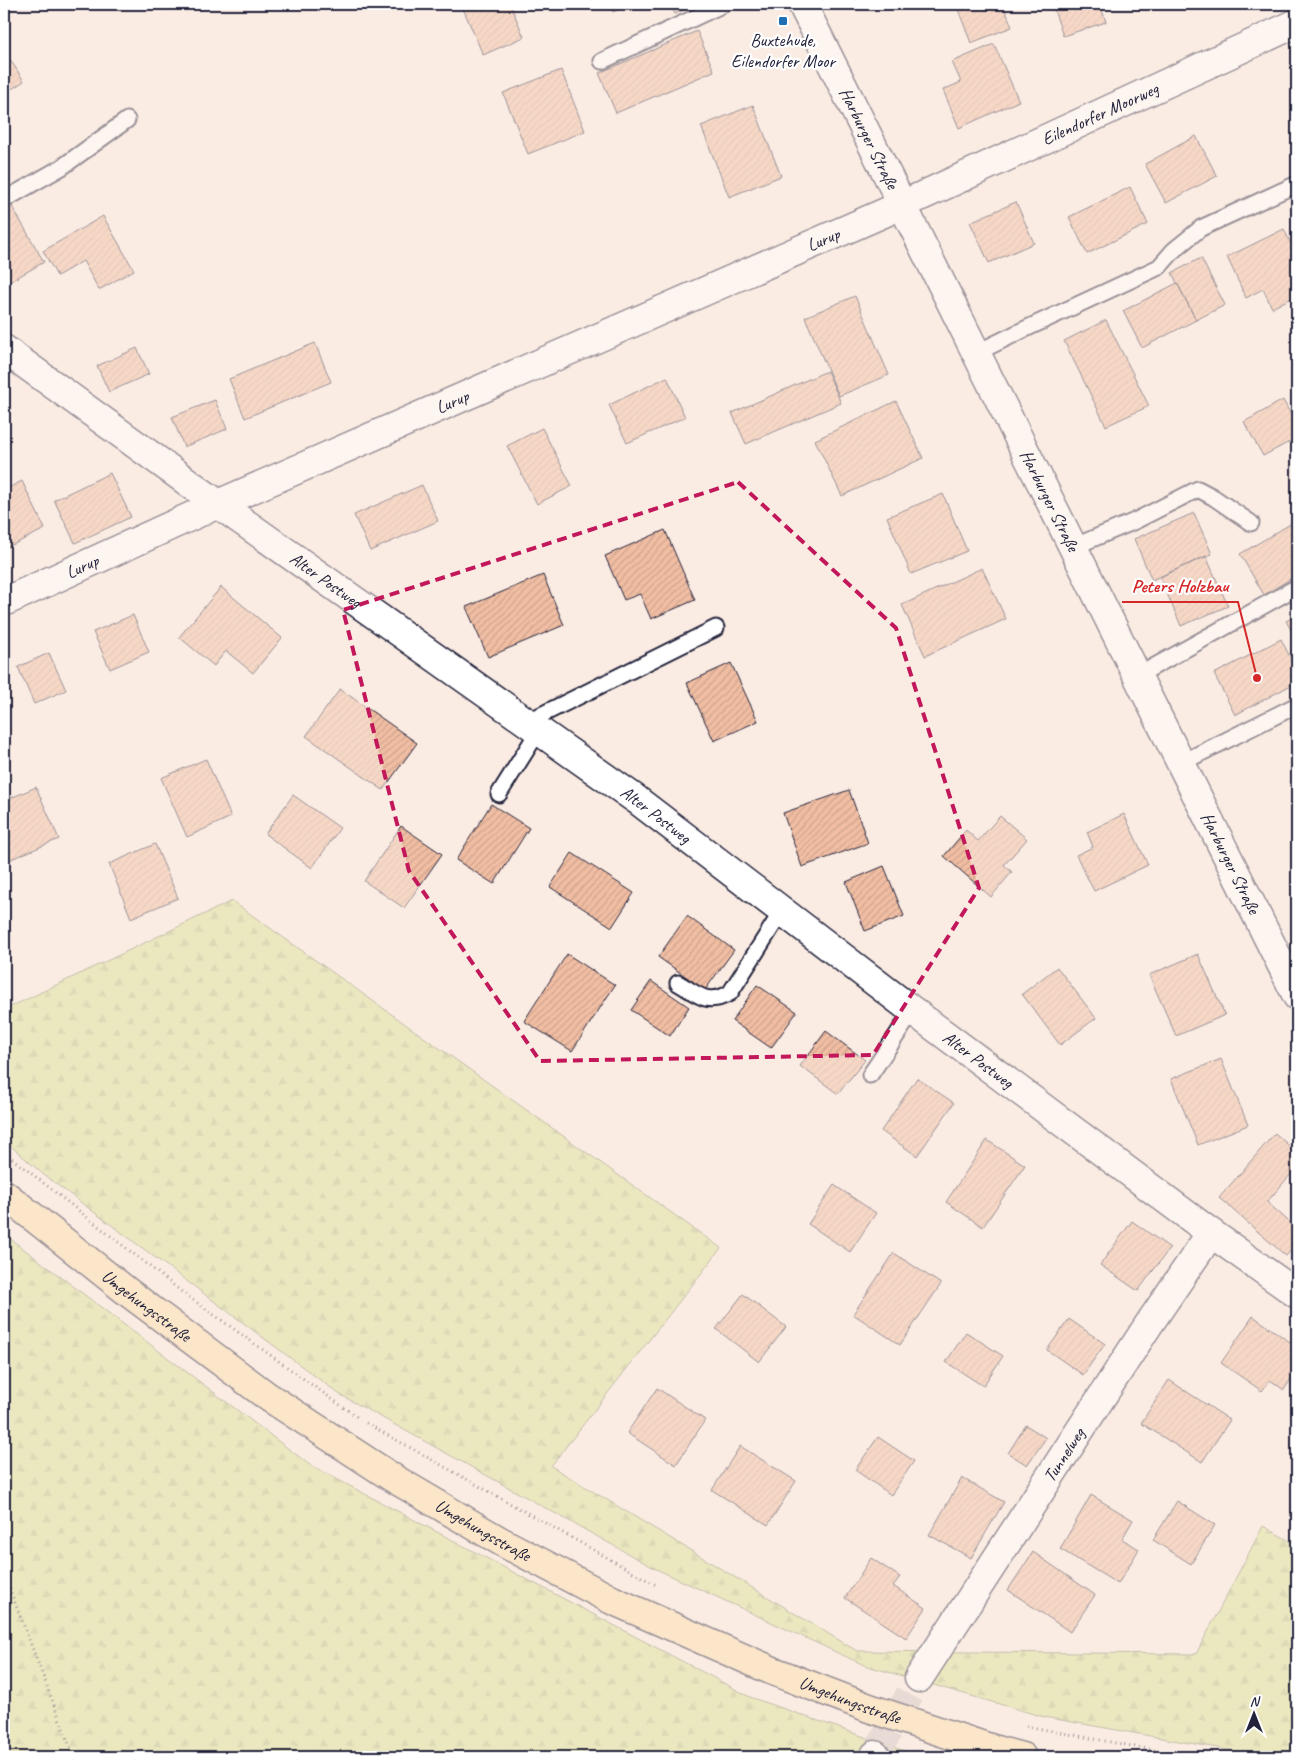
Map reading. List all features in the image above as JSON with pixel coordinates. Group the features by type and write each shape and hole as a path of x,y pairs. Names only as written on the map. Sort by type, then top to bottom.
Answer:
{"main road":[{"name":"Umgehungsstraße","path":"4,1194 129,1293 267,1396 393,1478 502,1542 612,1600 773,1671 869,1708 1022,1757"}],"street":[{"name":"Harburger Straße","path":"802,4 1137,676 1295,987"},
{"name":"Eilendorfer Moorweg","path":"902,205 1297,23"},
{"name":"Lurup","path":"4,602 218,504 902,205"},
{"name":"Alter Postweg","path":"4,349 218,504 638,800 913,1011 1211,1233 1297,1294"},
{"name":"Tunnelweg","path":"919,1678 1149,1324 1211,1233"}],"lane":[{"path":"602,61 724,4"},
{"path":"4,200 62,166 127,120"},
{"path":"976,354 1159,267 1174,250 1201,228 1297,184"},
{"path":"1073,547 1135,521 1198,489 1251,523"},
{"path":"1137,676 1297,587"},
{"path":"498,794 533,726 716,628"},
{"path":"1181,763 1297,705"},
{"path":"678,983 705,999 719,999 730,993 782,911"},
{"path":"870,1075 913,1011"}],"path":[{"path":"4,1152 182,1292 364,1422 660,1587"},
{"path":"4,1574 74,1757"},
{"path":"1021,1725 1190,1757"}],"highlighted area":[{"path":"738,482 896,628 979,888 873,1055 540,1061 409,871 343,610"}],"green space":[{"path":"232,901 721,1248 551,1466 857,1651 1196,1654 1263,1526 1297,1545 1297,1757 1251,1754 1044,1717 864,1665 656,1569 339,1394 44,1175 4,1140 4,1010"},
{"path":"4,1234 310,1465 750,1697 922,1757 4,1757"}],"building":[{"path":"467,4 510,4 524,37 483,55 462,6"},
{"path":"608,4 630,4 613,12"},
{"path":"670,4 696,4 675,14"},
{"path":"956,4 1003,4 1012,27 971,43"},
{"path":"1052,4 1100,4 1106,22 1063,36"},
{"path":"697,31 714,71 616,113 599,73"},
{"path":"994,44 1019,101 959,128 943,90 961,82 952,62"},
{"path":"4,50 24,81 4,94"},
{"path":"561,70 585,131 528,154 503,93"},
{"path":"753,105 781,176 729,197 701,126"},
{"path":"1196,136 1217,176 1166,203 1145,164"},
{"path":"1130,187 1148,224 1087,254 1069,217"},
{"path":"1016,202 1034,243 989,263 970,222"},
{"path":"12,206 44,262 4,285 4,210"},
{"path":"103,216 134,270 99,290 83,261 57,276 43,251"},
{"path":"1284,229 1297,257 1297,295 1272,308 1263,289 1246,298 1227,257"},
{"path":"1201,258 1225,305 1196,320 1172,273"},
{"path":"1177,283 1196,320 1142,348 1123,311"},
{"path":"855,296 889,375 839,396 805,317"},
{"path":"1106,320 1149,406 1106,426 1064,341"},
{"path":"315,343 331,382 245,418 229,379"},
{"path":"137,348 149,374 109,392 97,366"},
{"path":"827,371 841,403 746,444 732,413"},
{"path":"667,377 685,417 627,443 609,405"},
{"path":"215,400 227,429 184,447 172,417"},
{"path":"1283,400 1297,426 1297,438 1263,456 1244,422"},
{"path":"896,401 923,458 842,496 815,440"},
{"path":"542,428 572,486 537,504 507,446"},
{"path":"110,473 131,517 75,543 54,500"},
{"path":"22,481 45,529 4,549 4,490"},
{"path":"422,485 438,521 370,551 354,515"},
{"path":"943,494 967,551 911,574 887,517"},
{"path":"1194,513 1212,554 1152,580 1134,539"},
{"path":"1297,520 1297,575 1264,595 1240,554"},
{"path":"665,530 695,600 651,619 640,594 624,600 605,556"},
{"path":"1206,556 1228,606 1181,626 1160,577"},
{"path":"982,568 1006,619 925,656 902,605"},
{"path":"543,575 564,625 488,657 466,607"},
{"path":"221,587 282,638 253,673 226,651 214,666 179,637"},
{"path":"133,615 149,652 110,669 93,632"},
{"path":"1297,615 1297,641 1286,621"},
{"path":"1281,639 1297,671 1297,682 1235,715 1214,674"},
{"path":"49,653 66,690 34,704 18,667"},
{"path":"731,663 758,721 714,741 687,683"},
{"path":"340,689 417,743 383,790 306,736"},
{"path":"206,759 231,817 187,837 161,778"},
{"path":"36,787 59,839 4,862 4,801"},
{"path":"849,790 868,843 802,867 783,813"},
{"path":"293,795 340,828 312,868 265,834"},
{"path":"491,804 529,828 494,884 456,860"},
{"path":"1124,814 1148,865 1094,891 1076,855 1093,847 1087,832"},
{"path":"1000,816 1027,839 1004,865 1012,872 991,897 944,856 966,830 978,841"},
{"path":"401,826 442,854 404,908 364,881"},
{"path":"155,844 178,898 131,918 109,864"},
{"path":"572,853 634,893 612,927 550,887"},
{"path":"884,866 904,916 865,931 846,882"},
{"path":"687,916 734,950 705,990 658,957"},
{"path":"567,954 615,985 572,1051 524,1021"},
{"path":"1198,954 1225,1015 1176,1036 1149,975"},
{"path":"1057,967 1096,1018 1060,1045 1022,994"},
{"path":"651,981 689,1007 670,1036 631,1010"},
{"path":"757,985 797,1012 771,1048 732,1021"},
{"path":"826,1031 865,1060 838,1094 800,1066"},
{"path":"1221,1059 1248,1125 1198,1145 1171,1079"},
{"path":"917,1078 954,1103 917,1156 881,1131"},
{"path":"1275,1133 1297,1153 1297,1167 1267,1202 1297,1229 1297,1243 1286,1256 1219,1198"},
{"path":"987,1140 1025,1165 983,1227 946,1202"},
{"path":"834,1185 876,1213 850,1252 808,1224"},
{"path":"1132,1221 1170,1248 1138,1291 1100,1265"},
{"path":"894,1253 941,1284 900,1345 853,1314"},
{"path":"743,1294 786,1327 759,1362 716,1329"},
{"path":"1253,1316 1297,1347 1297,1370 1284,1390 1270,1380 1262,1391 1221,1363"},
{"path":"1069,1319 1105,1344 1083,1375 1047,1350"},
{"path":"966,1332 1003,1356 983,1386 946,1362"},
{"path":"1169,1380 1230,1420 1202,1462 1141,1423"},
{"path":"657,1388 705,1420 676,1465 627,1433"},
{"path":"1026,1425 1046,1438 1027,1465 1008,1453"},
{"path":"878,1437 914,1461 891,1495 855,1470"},
{"path":"740,1446 796,1481 768,1525 712,1490"},
{"path":"962,1478 1004,1502 971,1558 929,1535"},
{"path":"1091,1495 1133,1520 1122,1539 1139,1549 1118,1584 1060,1549"},
{"path":"1177,1501 1215,1525 1191,1564 1153,1540"},
{"path":"1033,1552 1095,1595 1070,1632 1008,1590"},
{"path":"871,1558 900,1577 893,1586 926,1608 906,1638 845,1598"}],"tunnel":[{"path":"875,1755 919,1678"}],"place":[{"name":"Buxtehude, Eilendorfer Moor","path":"783,21"},
{"name":"Peters Holzbau","path":"1257,678"}]}
